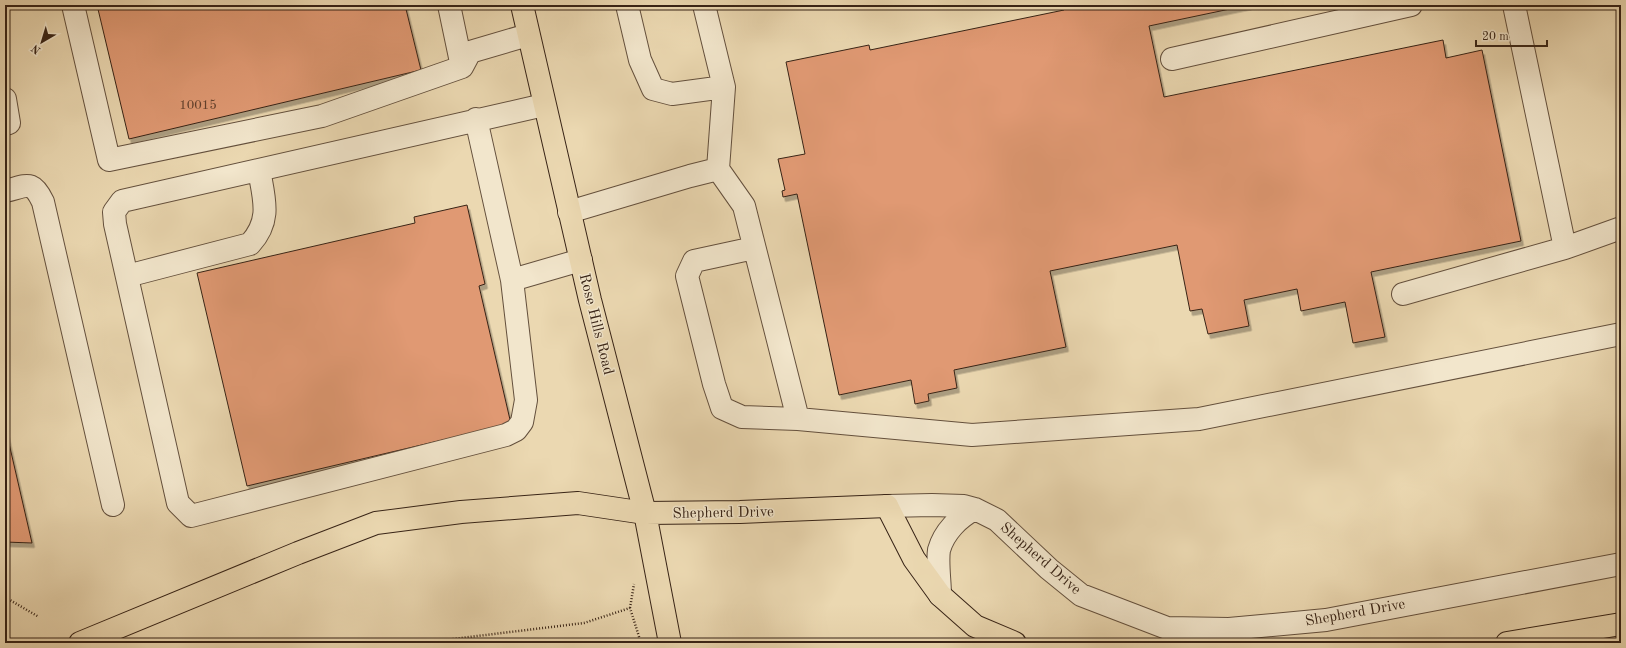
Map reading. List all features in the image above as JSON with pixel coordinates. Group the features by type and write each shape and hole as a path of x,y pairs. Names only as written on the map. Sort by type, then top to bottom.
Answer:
{"main road":[{"name":"Rose Hills Road","path":"522,5 581,260 645,513 670,643"},
{"name":"Shepherd Drive","path":"80,643 298,553 376,523 461,512 578,503 645,513 740,512 887,506"},
{"path":"887,506 914,559 940,595 975,626 1015,643"},
{"path":"1507,643 1621,624"}],"street":[{"path":"73,5 109,160 322,116 462,67 470,52 528,35"},
{"path":"449,5 462,67"},
{"path":"627,5 640,60 653,89 672,94 724,87"},
{"path":"704,5 724,87 718,170 744,206 798,419"},
{"path":"1172,59 1411,5"},
{"path":"1514,5 1565,248"},
{"path":"5,99 9,123 5,124"},
{"path":"476,119 512,280 526,400 522,422 516,430 506,435 191,516 178,503 115,224 114,212 122,201 476,119 544,105"},
{"path":"127,276 250,244 259,234 264,222 265,206 259,170"},
{"path":"570,212 690,176 718,170"},
{"path":"5,191 30,186 37,189 43,202 113,505"},
{"path":"1403,294 1565,248 1621,228"},
{"path":"754,248 694,261 687,276 714,384 722,408 742,417 798,419 972,434 1199,418 1621,334"},
{"path":"512,280 581,260"},
{"name":"Shepherd Drive","path":"887,506 964,506 976,509 997,520 1049,569 1081,595 1167,628 1229,629 1326,620 1621,564"},
{"path":"940,595 939,551 946,535 962,516 976,509"}],"path":[{"path":"5,600 8,599 39,617"},
{"path":"420,643 584,623 630,608 641,643"}],"building":[{"path":"97,5 405,5 421,70 129,139"},
{"path":"1063,5 1249,5 1149,26 1164,97 1443,40 1446,58 1482,50 1521,241 1371,272 1385,337 1353,343 1345,302 1301,311 1297,289 1244,300 1249,326 1208,334 1202,309 1190,311 1177,245 1050,271 1066,347 954,370 957,388 928,394 929,401 915,404 911,380 839,395 797,194 783,197 782,191 785,190 778,159 805,154 786,62 869,45 870,50 1064,10"},
{"path":"467,205 485,284 479,286 511,424 247,486 197,273 415,223 414,217"},
{"path":"5,426 32,543 5,542"}]}
